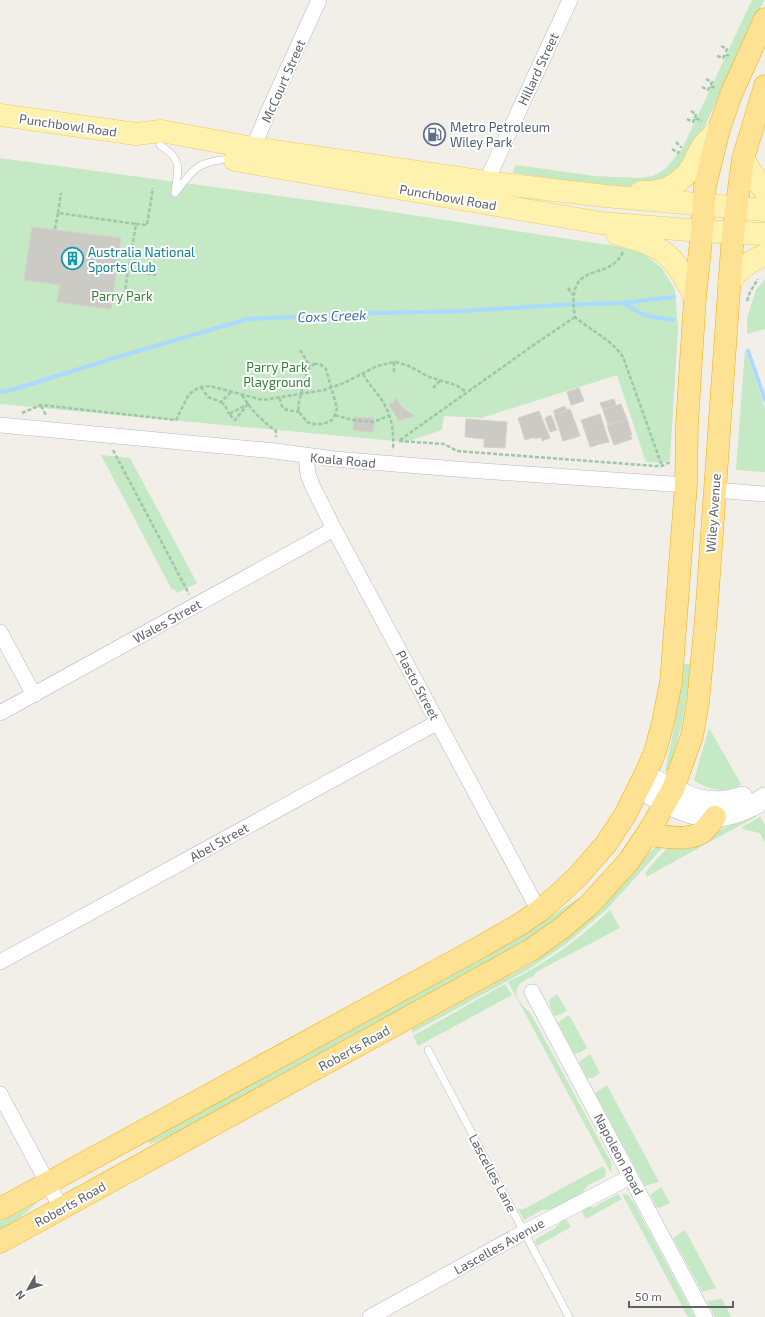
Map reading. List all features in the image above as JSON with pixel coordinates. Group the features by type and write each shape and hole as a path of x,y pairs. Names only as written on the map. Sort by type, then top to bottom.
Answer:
{"highway":[{"path":"0,1209 522,923 539,911 578,876 606,844 625,815 655,752 671,682 686,485 695,298 704,205 706,123 732,92 765,19"},
{"name":"Wiley Avenue","path":"669,796 692,736 698,702 706,618 733,232 743,159 765,86"},
{"name":"Roberts Road","path":"0,1242 531,950 562,928 589,905 629,861 647,835 669,796"},
{"path":"647,835 683,837 696,835 705,829 715,817"}],"main road":[{"name":"Punchbowl Road","path":"0,115 136,134 160,131 243,156 601,223 702,231 765,234"},
{"path":"605,196 627,191 653,193 668,189 680,180 691,168 702,147 706,123"},
{"name":"Punchbowl Road","path":"136,134 160,145 243,156 605,196 765,210"},
{"path":"743,159 765,190"},
{"path":"601,223 616,234 639,240 654,246 665,253 681,270 695,298"},
{"path":"729,282 744,265 765,255"},
{"path":"642,781 669,796 686,812 697,815 715,817 730,814 748,808 765,796"},
{"path":"669,796 718,803 765,796"}],"street":[{"name":"McCourt Street","path":"243,156 319,0"},
{"name":"Hillard Street","path":"486,182 570,0"},
{"name":"Koala Road","path":"0,426 275,451 306,456 392,464 686,485"},
{"name":"Plasto Street","path":"306,456 308,474 312,485 334,529 539,911"},
{"path":"714,490 765,494"},
{"name":"Wales Street","path":"0,713 334,529"},
{"path":"0,632 34,695"},
{"name":"Abel Street","path":"0,962 438,722"},
{"name":"Napoleon Road","path":"532,992 705,1317"},
{"path":"0,1094 62,1208"},
{"name":"Lascelles Avenue","path":"370,1317 524,1232 630,1176"}],"lane":[{"path":"160,145 174,156 177,162 178,169 175,193 198,166 210,161 243,156"},
{"name":"Lascelles Lane","path":"428,1050 569,1317"}],"path":[{"path":"717,56 723,58 727,49 721,46"},
{"path":"725,54 731,57"},
{"path":"702,87 708,90 712,82 706,79"},
{"path":"714,95 720,82"},
{"path":"710,86 717,88"},
{"path":"687,119 693,122 696,114 691,112"},
{"path":"694,118 706,123"},
{"path":"676,142 681,147 679,150"},
{"path":"58,213 147,226 153,188"},
{"path":"55,230 61,193"},
{"path":"113,295 124,296 136,224"},
{"path":"574,316 573,295 579,280 584,276 613,264 620,258 624,251"},
{"path":"129,271 156,275"},
{"path":"568,288 573,295"},
{"path":"574,316 399,441 444,444 457,451 662,466 667,465 671,460"},
{"path":"574,316 610,342 623,357 662,466"},
{"path":"300,350 310,366"},
{"path":"41,405 176,420 188,396 201,388 210,386 263,400 280,398 301,395 332,387 344,383 377,366 394,362 409,366 428,377 456,385 466,392"},
{"path":"394,362 394,374"},
{"path":"314,364 320,364 323,366 326,369 332,387 337,408 332,420 327,423 317,424 307,422 299,412 298,406 307,370 310,366 314,364"},
{"path":"363,374 370,386 380,398 390,415 393,424 394,440 392,464"},
{"path":"433,388 441,380"},
{"path":"201,388 208,397 225,405 235,420 248,404"},
{"path":"221,402 231,392"},
{"path":"242,395 265,424 276,431 275,451"},
{"path":"280,398 280,404 283,408 299,412"},
{"path":"230,414 248,404"},
{"path":"335,415 352,420 374,422 390,415"},
{"path":"110,445 191,598"}],"green space":[{"path":"752,0 764,0 696,145 679,173 639,187 601,185 513,172 516,165 595,176 640,178 653,176 664,170 682,149"},
{"name":"Parry Park","path":"0,158 360,207 615,246 641,252 662,268 675,290 678,328 670,459 664,463 646,462 617,375 481,418 444,416 442,430 406,442 0,404"},
{"path":"765,279 765,329 747,334 747,318 756,290"},
{"path":"745,349 765,408 765,472 736,470"},
{"path":"101,455 130,458 197,583 177,593 174,589 172,590"},
{"path":"684,664 691,664 688,692 680,732 667,771 665,771 675,723"},
{"path":"709,728 741,784 736,787 717,790 704,786 694,780"},
{"path":"752,814 757,816 646,877 648,869 669,846 706,837"},
{"path":"760,817 765,825 765,843 760,833 743,829 742,827"},
{"path":"664,846 606,910 566,944 529,969 412,1033 412,1029 527,966 564,941 602,908 652,850 656,847"},
{"path":"578,899 580,901 531,939 170,1136 150,1144 148,1141 517,939"},
{"path":"610,910 620,928 536,972 533,977 522,982 516,991 518,999 531,1014 612,1164 611,1173 508,982 536,967 562,950"},
{"path":"505,984 512,995 418,1046 413,1036"},
{"path":"557,994 567,1011 554,1016 549,1000"},
{"path":"569,1015 587,1048 574,1054 558,1023"},
{"path":"590,1054 600,1073 592,1078 587,1078 579,1062"},
{"path":"607,1085 659,1182 645,1186 595,1093"},
{"path":"603,1166 606,1171 605,1177 588,1185 581,1194 556,1209 542,1210 524,1220 518,1209 524,1209"},
{"path":"661,1187 670,1203 657,1208 650,1195"},
{"path":"618,1194 622,1199 586,1219 582,1209 594,1207"},
{"path":"622,1194 628,1195 634,1203 695,1317 688,1317"},
{"path":"39,1201 22,1216 0,1231 0,1222"},
{"path":"565,1218 571,1227 537,1246 535,1242 536,1239 554,1229"},
{"path":"685,1230 716,1288 702,1292 673,1238"},
{"path":"722,1299 731,1317 715,1317 707,1301"}],"building":[{"name":"Australia National Sports Club","path":"32,227 121,238 111,309 57,302 60,285 24,280"},
{"path":"579,388 584,401 571,405 567,392"},
{"path":"395,398 404,409 415,416 399,421 389,405 394,402"},
{"path":"614,399 616,405 603,410 600,403"},
{"path":"621,404 627,419 608,425 603,410"},
{"path":"565,406 567,411 555,414 553,411"},
{"path":"570,409 580,436 563,441 554,414"},
{"path":"539,411 550,438 542,441 541,437 525,440 518,418"},
{"path":"600,414 609,442 600,444 598,440 589,443 581,420"},
{"path":"551,415 557,430 550,432 545,418"},
{"path":"354,417 374,418 373,432 353,430"},
{"path":"466,419 507,422 505,448 484,447 484,439 465,437"},
{"path":"627,419 632,439 614,445 607,426"},
{"path":"598,440 600,444 590,447 589,443"}],"waterway":[{"name":"Coxs Creek","path":"0,392 12,390 247,319 377,313 465,311 559,305 622,303 674,297"},
{"path":"623,303 646,316 673,320"},
{"path":"748,351 765,400"}],"place":[{"name":"Metro Petroleum Wiley Park","path":"435,134"},
{"name":"Australia National Sports Club","path":"73,259"}],"park label":[{"name":"Parry Park Playground","path":"277,374"}]}
